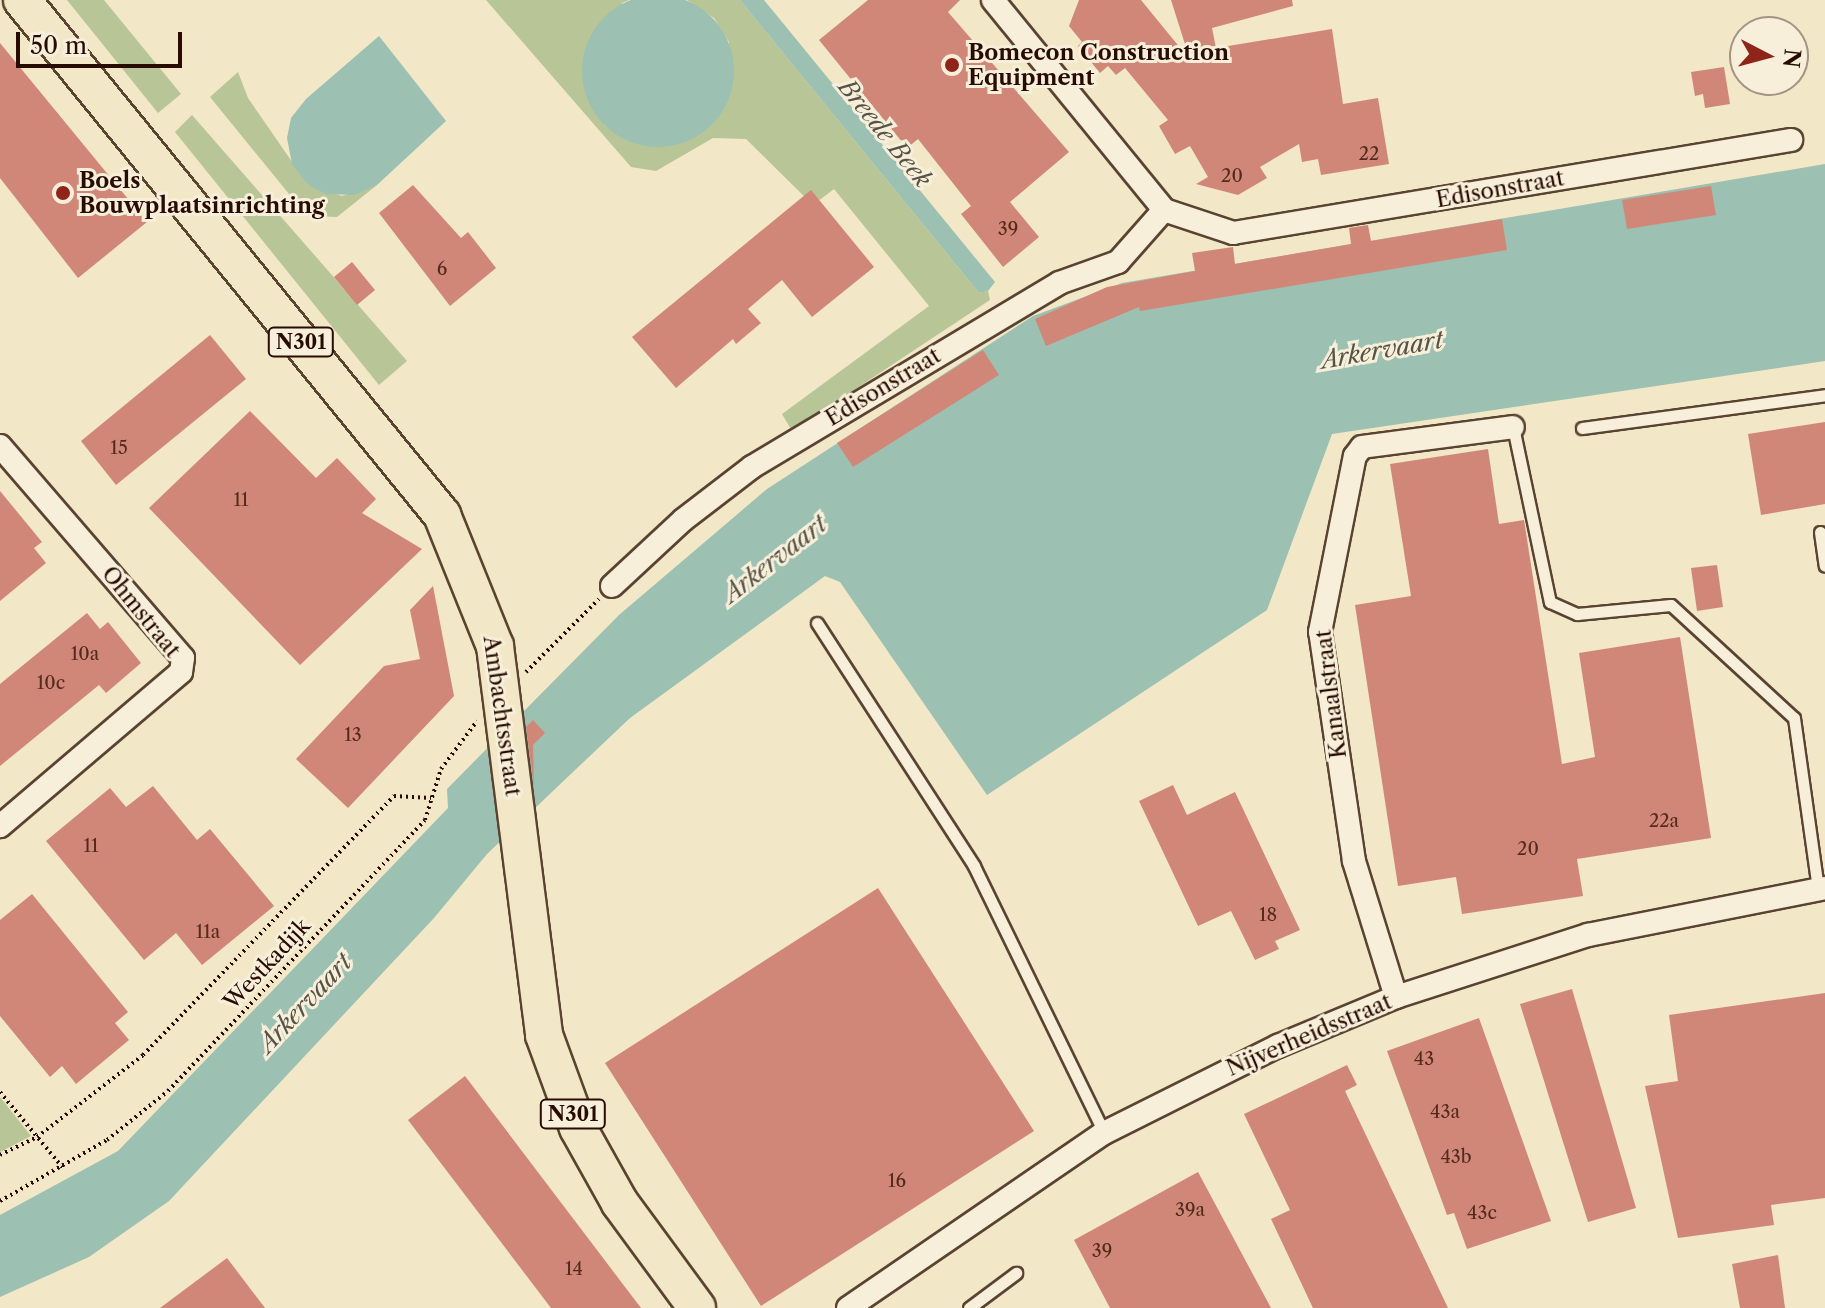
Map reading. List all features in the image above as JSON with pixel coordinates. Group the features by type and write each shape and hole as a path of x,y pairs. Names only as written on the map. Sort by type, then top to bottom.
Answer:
{"main road":[{"name":"Ambachtsstraat","path":"22,0 442,515 482,603 504,710 544,1035 578,1128 620,1203 697,1308"}],"street":[{"name":"Edisonstraat","path":"1003,3 1164,210 1209,229 1253,231 1791,140"},
{"name":"Edisonstraat","path":"612,586 683,520 752,467 1059,283 1118,262 1164,210"},
{"name":"Kanaalstraat","path":"1396,997 1354,861 1320,632 1355,456 1362,447 1513,427"},
{"name":"Ohmstraat","path":"0,826 181,672 183,658 1,448"},
{"name":"Nijverheidsstraat","path":"848,1308 1104,1133 1278,1046 1396,997 1588,935 1821,888"}],"lane":[{"path":"1582,428 1825,395"},
{"path":"1513,427 1550,602 1577,614 1671,605 1794,718 1821,888"},
{"path":"1820,532 1825,566"},
{"path":"817,623 974,866 1104,1133"},
{"path":"969,1308 1016,1273"}],"path":[{"name":"Westkadijk","path":"0,1201 63,1168 168,1091 425,820 441,769 472,725 504,710 612,586"},
{"path":"0,1155 37,1137 143,1055 394,796 432,798"},
{"path":"0,1092 63,1168"}],"shaded area":[{"path":"67,0 104,0 181,94 158,113"},
{"path":"486,0 629,0 622,3 604,125 628,140 664,146 703,131 723,110 729,42 714,18 687,0 740,0 979,293 988,291 990,300 792,431 782,414 929,306 834,189 813,205 746,139 713,138 656,171 631,167"},
{"path":"238,72 248,98 308,185 342,196 377,185 337,217 307,216 210,97"},
{"path":"192,115 407,361 379,385 175,132"},
{"path":"0,1097 31,1136 0,1152"}],"water":[{"path":"658,-5 687,1 711,18 728,42 734,71 728,100 711,124 687,141 658,147 629,141 605,124 588,100 582,71 588,42 605,18 629,1"},
{"path":"740,0 764,0 995,282 988,291 979,293"},
{"path":"379,36 446,121 377,185 354,195 326,194 308,185 292,164 287,138 291,118 306,99"},
{"name":"Arkervaart","path":"1825,164 1825,361 1332,434 1267,610 987,795 840,582 825,576 630,718 554,790 487,854 434,918 169,1201 89,1257 0,1297 0,1215 118,1151 448,808 447,789 619,615 767,489 1033,316 1122,283"}],"building":[{"path":"868,0 960,0 948,12 1069,152 1010,202 1039,237 1003,267 961,214 971,206 918,139 907,148 819,40"},
{"path":"1079,0 1141,0 1190,60 1171,0 1292,0 1293,6 1212,28 1216,48 1332,29 1343,104 1378,98 1389,164 1321,175 1318,159 1302,162 1299,144 1260,167 1267,178 1238,195 1196,184 1208,177 1190,146 1175,154 1159,126 1168,120 1125,68 1116,75 1108,66 1100,73 1078,46 1082,42 1069,26"},
{"path":"0,43 147,222 78,278 0,178"},
{"path":"1724,67 1730,104 1705,108 1703,94 1695,96 1691,72"},
{"path":"413,185 461,238 468,232 496,268 450,306 379,213"},
{"path":"1711,186 1716,215 1627,229 1622,200"},
{"path":"811,190 874,267 812,317 782,280 748,309 761,323 736,344 733,339 676,388 632,337"},
{"path":"1502,219 1507,250 1140,311 1139,307 1046,346 1035,319 1107,287 1195,271 1192,253 1233,247 1235,264 1351,244 1349,228 1368,225 1371,241"},
{"path":"352,262 375,290 357,305 334,277"},
{"path":"210,335 246,379 116,485 81,441"},
{"path":"983,350 999,375 853,467 837,443"},
{"path":"250,411 316,478 337,458 376,499 362,513 422,549 300,665 149,508"},
{"path":"1825,422 1825,504 1761,515 1748,434"},
{"path":"1488,449 1499,524 1524,520 1562,764 1595,757 1579,653 1680,637 1711,838 1577,859 1583,896 1462,914 1456,877 1398,886 1355,605 1411,596 1390,464"},
{"path":"0,491 42,542 34,548 46,563 0,601"},
{"path":"1717,565 1723,607 1697,611 1691,568"},
{"path":"433,586 454,696 348,808 296,759 384,666 420,659 410,610"},
{"path":"87,613 100,629 108,622 141,663 106,693 99,685 0,766 0,684"},
{"path":"533,720 545,733 533,745 534,787 526,727"},
{"path":"1173,785 1187,815 1235,792 1300,930 1275,941 1279,949 1255,960 1231,911 1198,926 1139,801"},
{"path":"153,786 197,840 210,829 274,906 202,965 176,933 144,960 46,841 110,788 126,807"},
{"path":"878,888 1034,1131 761,1306 605,1063"},
{"path":"32,894 128,1012 115,1023 129,1040 76,1084 62,1066 50,1077 0,1016 0,920"},
{"path":"1572,989 1636,1208 1588,1222 1520,1004"},
{"path":"1825,993 1825,1198 1771,1205 1774,1225 1678,1238 1645,1086 1678,1081 1669,1015"},
{"path":"1479,1018 1551,1221 1467,1249 1454,1213 1447,1215 1387,1051"},
{"path":"1347,1065 1357,1085 1345,1091 1448,1308 1313,1308 1271,1219 1290,1210 1244,1114"},
{"path":"465,1076 641,1308 551,1308 408,1120"},
{"path":"1198,1172 1271,1308 1110,1308 1074,1240"},
{"path":"1778,1255 1785,1308 1740,1308 1732,1264"},
{"path":"227,1258 265,1308 160,1308"}],"place":[{"name":"Bomecon Construction Equipment","path":"952,65"},
{"name":"Boels Bouwplaatsinrichting","path":"63,193"}],"water label":[{"name":"Breede Beek","path":"885,133"}]}
